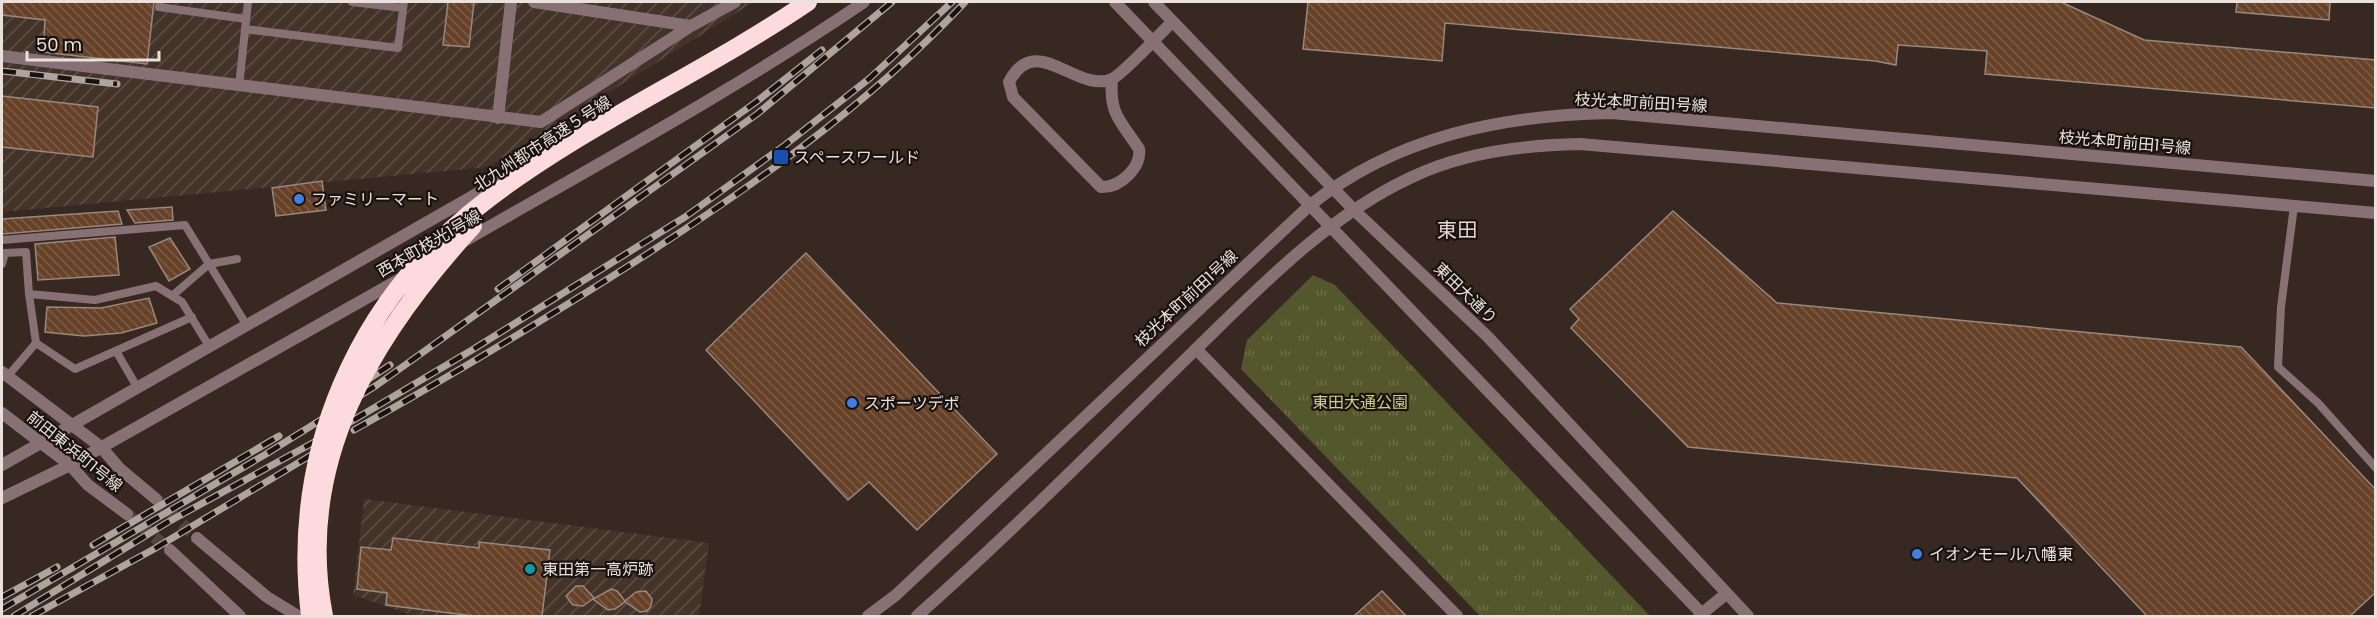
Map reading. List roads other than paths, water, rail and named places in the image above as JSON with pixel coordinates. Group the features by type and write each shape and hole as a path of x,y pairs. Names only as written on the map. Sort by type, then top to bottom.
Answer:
{"highway":[{"path":"324,616 318,566 326,475 336,433 371,359 415,293 473,225 541,169 605,124 762,32 808,2"},
{"name":"北九州都市高速５号線","path":"310,616 305,561 312,477 324,427 338,387 356,353 398,291 457,225 488,199 525,173 605,124"}],"street":[{"path":"498,118 511,2"},
{"path":"534,2 559,4 691,26"},
{"path":"2,56 541,122 691,26 735,2"},
{"name":"西本町枝光1号線","path":"2,465 730,50 803,2"},
{"name":"西本町枝光1号線","path":"2,498 70,465 292,341 712,98 805,42 864,2"},
{"path":"1115,2 1702,616 1726,594"},
{"name":"東田大通り","path":"1154,2 1355,211 1488,337 1748,616"},
{"path":"1112,79 1112,104 1115,115 1135,143 1140,155 1137,165 1118,183 1101,187 1012,97 1008,87 1012,77 1020,69 1036,62 1053,64 1081,79 1095,81 1112,79 1172,22"},
{"name":"枝光本町前田1号線","path":"868,616 896,595 1309,206 1332,187 1405,149 1442,135 1486,124 1554,114 1612,113 2376,181"},
{"path":"917,616 1300,249 1331,226 1413,176 1447,163 1529,145 1570,144 2376,213"},
{"path":"1196,350 1457,616"},
{"name":"前田東浜町1号線","path":"4,375 101,447 119,468 156,499"},
{"name":"前田東浜町1号線","path":"2,413 70,465 88,485 127,514"},
{"path":"197,538 267,597 297,616"},
{"path":"170,550 240,616"}],"lane":[{"path":"160,2 159,7 246,19"},
{"path":"239,86 248,2"},
{"path":"245,29 398,48 404,5 352,2"},
{"path":"2294,206 2281,307 2278,367 2318,403 2376,468"},
{"path":"2,240 185,225 246,324"},
{"path":"2,264 5,253 26,252 36,343 75,369 192,317"},
{"path":"172,296 208,264 237,260"},
{"path":"29,294 95,300 156,286 182,302 208,346"},
{"path":"4,375 36,343"},
{"path":"116,351 137,387"}],"tunnel":[{"path":"156,499 197,538"},
{"path":"127,514 170,550"}],"railway":[{"path":"2,609 266,454 377,385 757,114 892,2"},
{"path":"14,616 168,522 340,428 472,350 685,217 785,145 870,78 952,2"},
{"path":"354,430 521,333 711,212 801,148 844,114 886,79 965,2"},
{"path":"498,289 756,102 822,50"},
{"path":"2,71 117,84"},
{"path":"332,403 390,365"},
{"path":"93,545 279,436"},
{"path":"32,616 154,549 328,445"},
{"path":"2,597 57,567"}],"place":[{"name":"スペースワールド","path":"781,157"},
{"name":"ファミリーマート","path":"299,199"},
{"name":"スポーツデポ","path":"852,403"},
{"name":"イオンモール八幡東","path":"1917,554"},
{"name":"東田第一高炉跡","path":"530,569"}],"district":[{"name":"東田","path":"1457,230"}],"park label":[{"name":"東田大通公園","path":"1360,402"}]}
